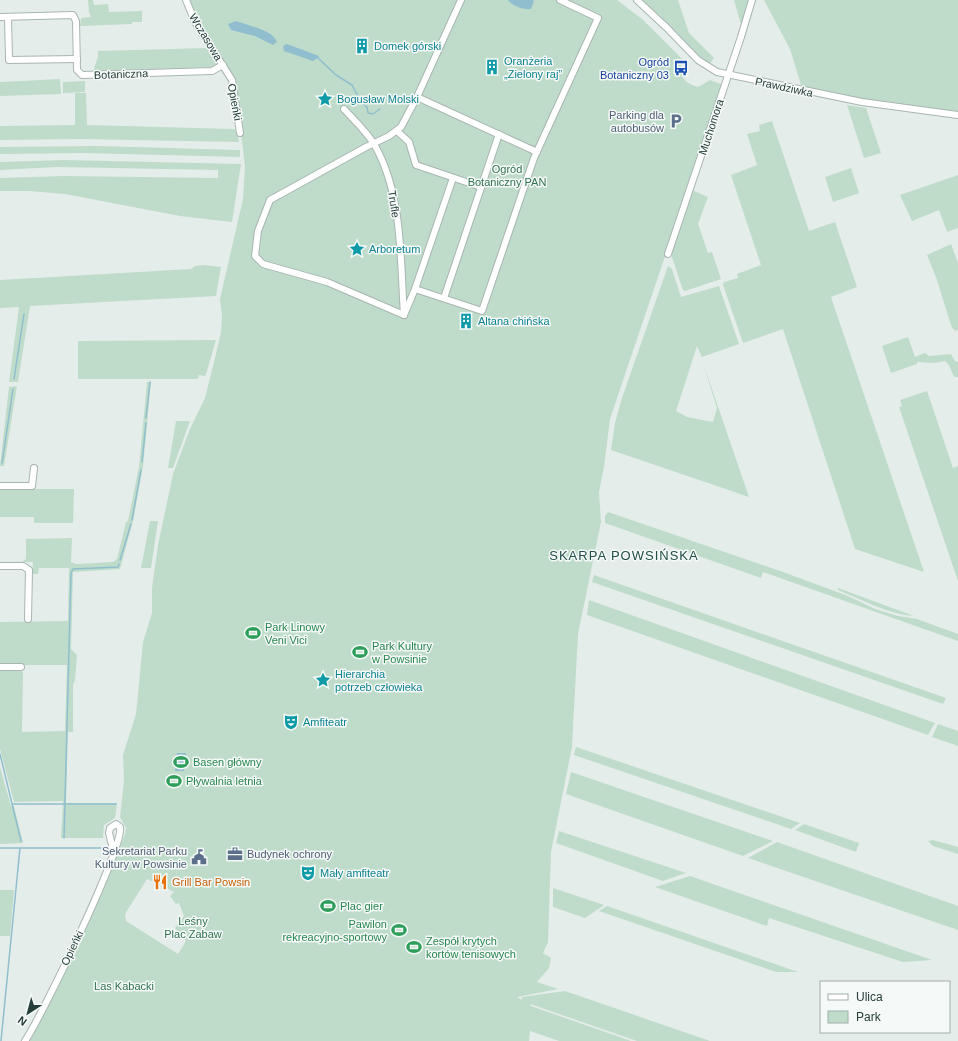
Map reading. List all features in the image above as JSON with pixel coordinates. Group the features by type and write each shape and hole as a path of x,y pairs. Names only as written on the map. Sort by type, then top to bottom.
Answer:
{"street":[{"name":"Wczasowa","path":"186,0 195,22 228,73"},
{"path":"453,178 416,289 404,314 327,282 264,264 255,256 258,231 270,200 397,131 405,122 461,0"},
{"path":"416,289 482,311 537,152 598,18 560,0"},
{"name":"Prawdziwka","path":"637,0 668,28 698,60 713,70 728,75 855,101 912,110 958,115"},
{"name":"Muchomora","path":"668,254 752,0"},
{"name":"Botaniczna","path":"0,17 73,15 76,21 77,70 82,75 212,72 223,65"},
{"path":"8,17 9,60 77,59"},
{"name":"Opieńki","path":"228,73 233,84 240,133"},
{"path":"417,97 537,152"},
{"name":"Trufle","path":"344,109 374,144 387,174 396,202 404,314"},
{"path":"397,131 409,142 416,165 481,187"},
{"path":"444,298 499,134"},
{"path":"0,486 32,486 34,468"},
{"path":"0,566 23,566 29,572 28,619"},
{"path":"0,667 21,667"},
{"name":"Opieńki","path":"25,1041 79,935 114,853"}],"green space":[{"path":"88,0 93,0 94,5 108,4 109,12 142,11 142,22 132,22 132,24 80,26 81,18 91,17"},
{"path":"189,0 617,0 642,19 682,59 682,74 688,83 698,87 710,80 723,85 610,419 604,467 599,492 601,522 578,634 572,747 551,852 548,942 543,953 551,958 549,968 537,982 558,989 517,997 522,1000 522,997 565,991 710,1041 637,1041 530,1004 531,1006 631,1041 559,1041 530,1031 529,1041 29,1041 57,988 109,874 125,834 126,828 120,817 124,780 123,755 136,714 143,642 152,613 152,588 158,545 173,474 190,429 205,398 215,358 221,332 222,316 220,299 243,199 245,167 235,80 212,39 200,26","holes":["147,879 174,892 170,896 176,904 179,903 184,916 175,928 186,941 178,954 126,921 125,914"]},
{"path":"642,0 678,0 689,33 714,58 709,65"},
{"path":"734,0 749,0 742,28"},
{"path":"764,0 958,0 958,112 906,107 802,88 790,49"},
{"path":"207,48 217,64 213,67 94,71 98,51"},
{"path":"60,79 61,94 0,96 0,82"},
{"path":"85,81 85,92 63,93 63,82"},
{"path":"75,93 86,93 87,125 234,129 237,131 239,142 81,139 0,140 0,126 75,125"},
{"path":"847,105 866,108 881,153 864,158"},
{"path":"772,121 809,231 835,222 857,287 831,297 924,572 855,549 783,329 743,343 723,285 724,282 738,278 737,274 761,265 731,175 757,165 747,134 760,131 759,125"},
{"path":"97,146 240,150 240,157 84,153 0,154 0,147"},
{"path":"65,160 241,164 232,222 180,216 65,194 29,191 0,191 0,178 63,176 218,178 218,170 57,167 0,170 0,162"},
{"path":"851,168 859,193 833,202 825,177"},
{"path":"958,175 958,228 947,232 939,210 912,221 900,195"},
{"path":"692,190 708,197 698,224 708,253 712,252 721,279 685,291 683,290 671,254"},
{"path":"951,244 958,263 958,330 956,331 952,328 936,277 927,255"},
{"path":"203,265 221,267 216,296 30,306 18,382 9,382 19,307 0,308 0,280 191,269 195,266"},
{"path":"668,266 672,269 681,297 719,286 739,344 702,357 697,346 676,411 687,417 713,422 717,408 702,360 749,497 611,450 615,423 622,398"},
{"path":"908,337 915,357 925,353 929,356 951,354 955,361 958,362 958,377 954,377 949,365 945,361 934,363 917,362 917,364 891,373 882,346"},
{"path":"216,340 206,374 205,376 199,375 198,379 78,379 78,341"},
{"path":"147,382 151,382 143,467 133,521 120,569 73,572 71,649 77,655 75,680 73,685 73,732 68,732 66,803 117,803 115,818 104,825 103,838 61,838 63,801 14,802 0,749 0,669 19,669 23,672 22,732 65,731 67,665 0,665 0,622 68,621 69,568 39,568 38,574 32,574 33,562 22,562 26,559 26,539 72,538 71,562 77,564 113,562 117,559 126,522 128,521 139,467"},
{"path":"17,386 4,466 0,466 9,387"},
{"path":"927,391 953,468 958,466 958,581 899,407 902,406 900,400"},
{"path":"176,421 190,421 173,468 168,468"},
{"path":"0,489 74,489 73,523 34,523 34,517 0,517"},
{"path":"608,512 783,572 848,596 875,609 898,616 917,619 958,634 958,641 763,572 761,578 605,523 605,516"},
{"path":"150,521 158,521 151,568 141,568"},
{"path":"594,575 946,698 943,704 592,582"},
{"path":"838,588 914,616 885,610 838,590"},
{"path":"589,600 935,723 928,735 587,615"},
{"path":"938,724 958,731 958,746 932,737"},
{"path":"576,747 800,823 791,829 574,755"},
{"path":"0,767 11,806 14,806 23,843 0,844"},
{"path":"571,772 773,841 743,856 566,794"},
{"path":"804,824 859,843 856,852 795,830"},
{"path":"559,831 686,873 663,881 556,843"},
{"path":"933,840 958,847 958,854 933,846 928,841"},
{"path":"777,842 958,906 958,930 748,858"},
{"path":"690,876 932,960 903,962 769,918 767,926 655,887"},
{"path":"553,888 604,905 585,918 582,917 553,907"},
{"path":"0,890 14,890 10,936 0,936"},
{"path":"607,906 798,972 776,972 599,911"}],"water":[{"path":"508,0 534,1 531,9 528,9 515,6"},
{"path":"236,21 265,31 277,42 273,45 255,36 231,30 228,24"},
{"path":"287,44 319,56 313,61 284,51 283,46"},
{"name":"Basen główny","path":"177,753 186,753 184,771 175,771"}],"waterway":[{"path":"318,58 336,75 352,85 361,102 367,107 368,113 373,114 380,109"},
{"path":"14,379 24,314"},
{"path":"146,418 150,382"},
{"path":"2,463 13,389"},
{"path":"142,462 146,423"},
{"path":"132,520 141,470"},
{"path":"120,560 131,524"},
{"path":"64,838 71,573 73,569 118,567 119,564"},
{"path":"0,754 21,841"},
{"path":"13,804 116,804"},
{"path":"0,848 101,848"},
{"path":"1,1041 20,848"}],"place":[{"name":"Domek górski","path":"362,46"},
{"name":"Oranżeria „Zielony raj”","path":"492,67"},
{"name":"Ogród Botaniczny 03","path":"681,68"},
{"name":"Bogusław Molski","path":"325,99"},
{"name":"Parking dla autobusów","path":"676,121"},
{"name":"Arboretum","path":"357,249"},
{"name":"Altana chińska","path":"466,321"},
{"name":"Park Linowy Veni Vici","path":"253,633"},
{"name":"Park Kultury w Powsinie","path":"360,652"},
{"name":"Hierarchia potrzeb człowieka","path":"323,680"},
{"name":"Amfiteatr","path":"291,722"},
{"name":"Basen główny","path":"181,762"},
{"name":"Pływalnia letnia","path":"174,781"},
{"name":"Budynek ochrony","path":"235,854"},
{"name":"Sekretariat Parku Kultury w Powsinie","path":"199,857"},
{"name":"Mały amfiteatr","path":"308,873"},
{"name":"Grill Bar Powsin","path":"160,882"},
{"name":"Plac gier","path":"328,906"},
{"name":"Pawilon rekreacyjno-sportowy","path":"399,930"},
{"name":"Zespół krytych kortów tenisowych","path":"414,947"}],"district":[{"name":"SKARPA POWSIŃSKA","path":"624,555"}],"park label":[{"name":"Ogród Botaniczny PAN","path":"507,175"},
{"name":"Leśny Plac Zabaw","path":"193,927"},
{"name":"Las Kabacki","path":"124,986"}]}
